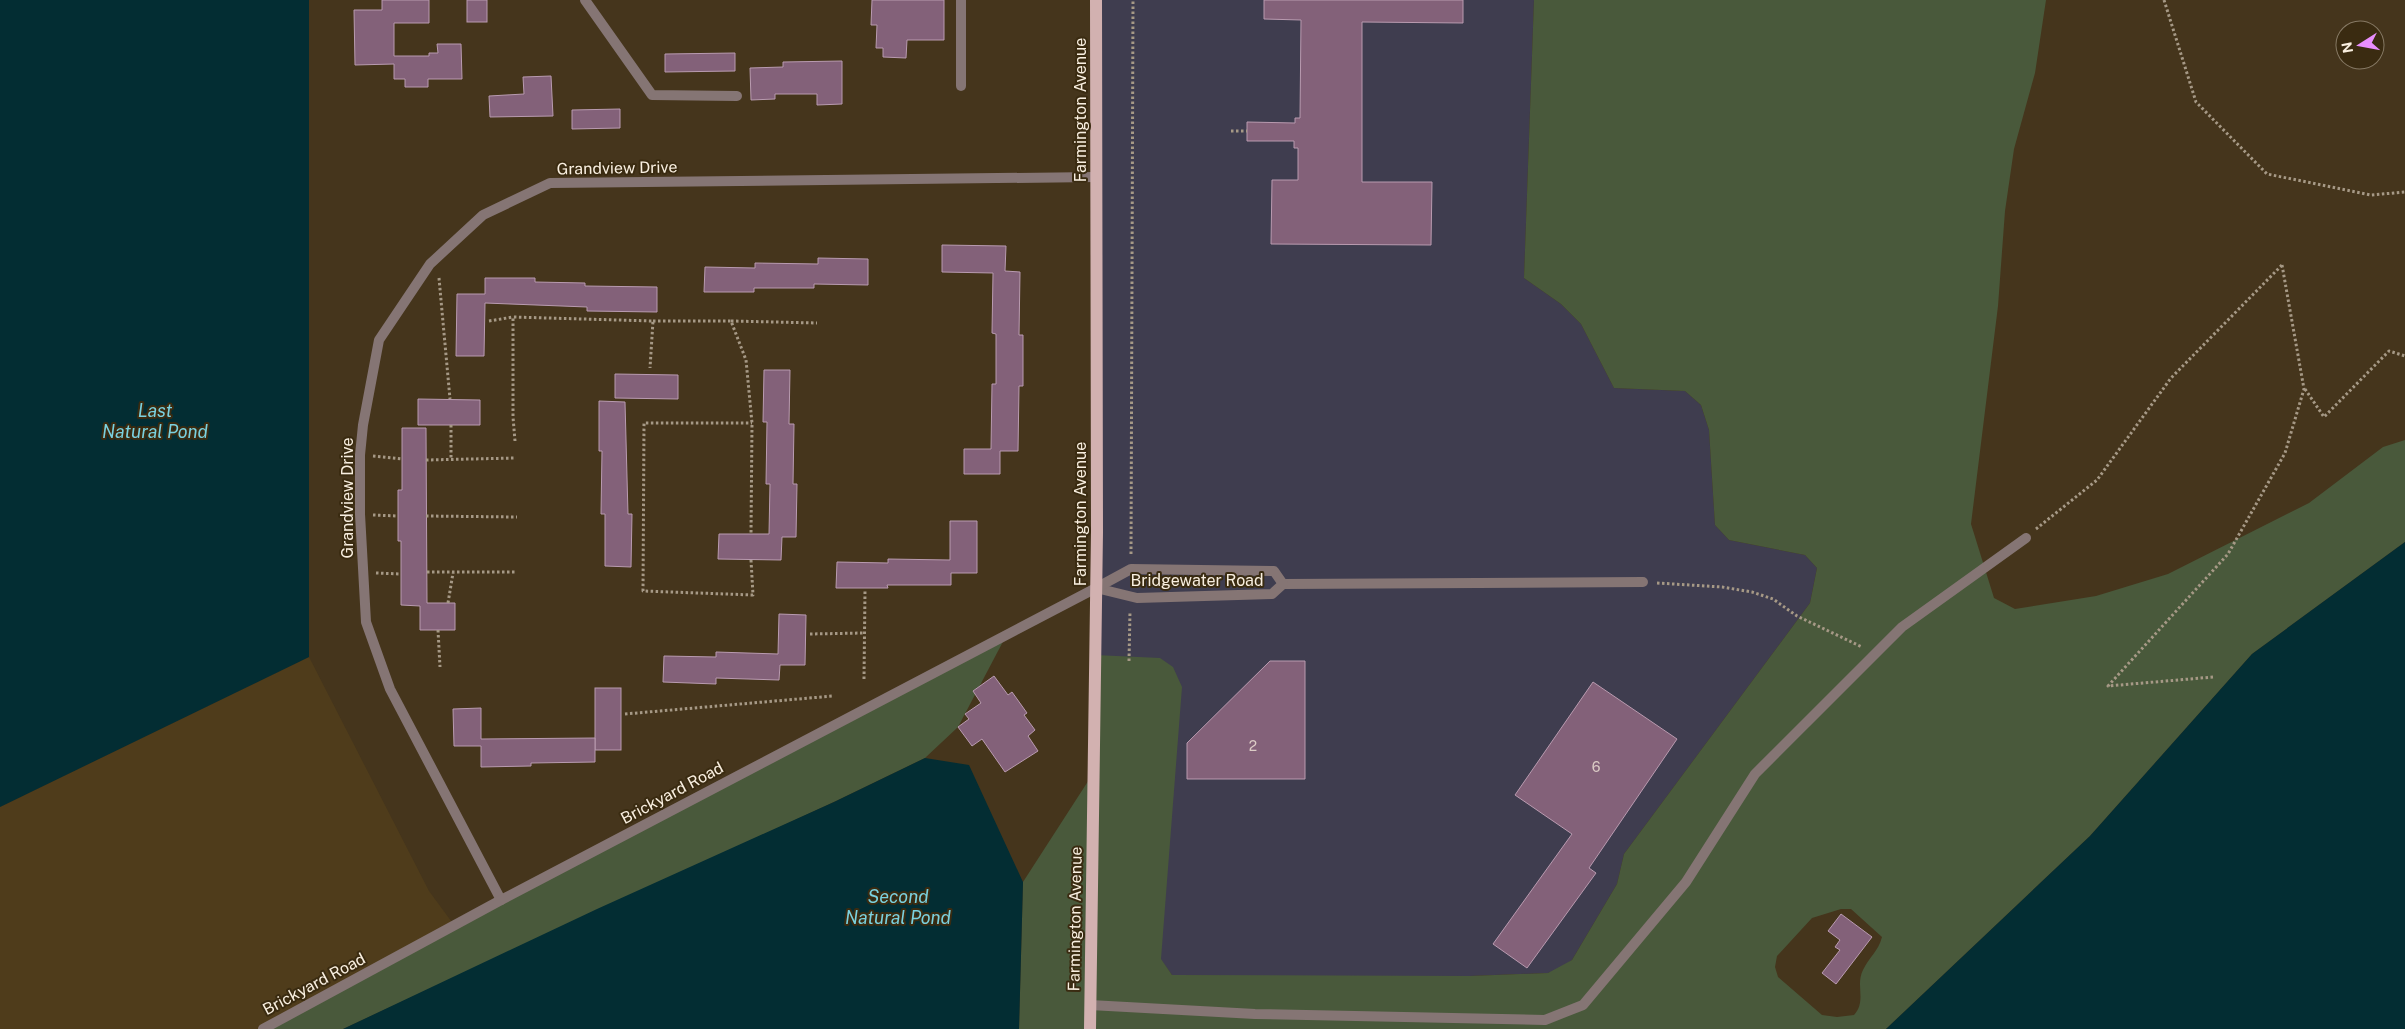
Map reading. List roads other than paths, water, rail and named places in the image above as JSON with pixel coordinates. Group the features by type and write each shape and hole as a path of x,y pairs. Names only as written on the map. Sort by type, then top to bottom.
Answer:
{"main road":[{"name":"Farmington Avenue","path":"1090,1029 1096,588 1096,0"}],"street":[{"path":"585,0 652,95 737,96"},
{"path":"961,86 962,0"},
{"name":"Grandview Drive","path":"502,900 390,688 366,622 360,514 360,455 363,426 379,340 430,264 483,215 550,183 1096,177"},
{"path":"1090,1005 1255,1014 1545,1020 1583,1005 1686,882 1756,774 1902,627 2026,538"},
{"name":"Bridgewater Road","path":"1096,588 1131,569 1274,571 1283,584"},
{"name":"Bridgewater Road","path":"1096,588 1137,598 1272,594 1283,584 1643,582"},
{"name":"Brickyard Road","path":"263,1029 502,900 1096,588"}],"water":[{"name":"Last Natural Pond","path":"0,0 309,0 309,657 0,807"},
{"path":"2405,542 2405,1029 1886,1029 2090,836 2252,654"},
{"name":"Second Natural Pond","path":"925,758 969,765 1023,882 1019,1029 343,1029 597,909 834,802"}]}
